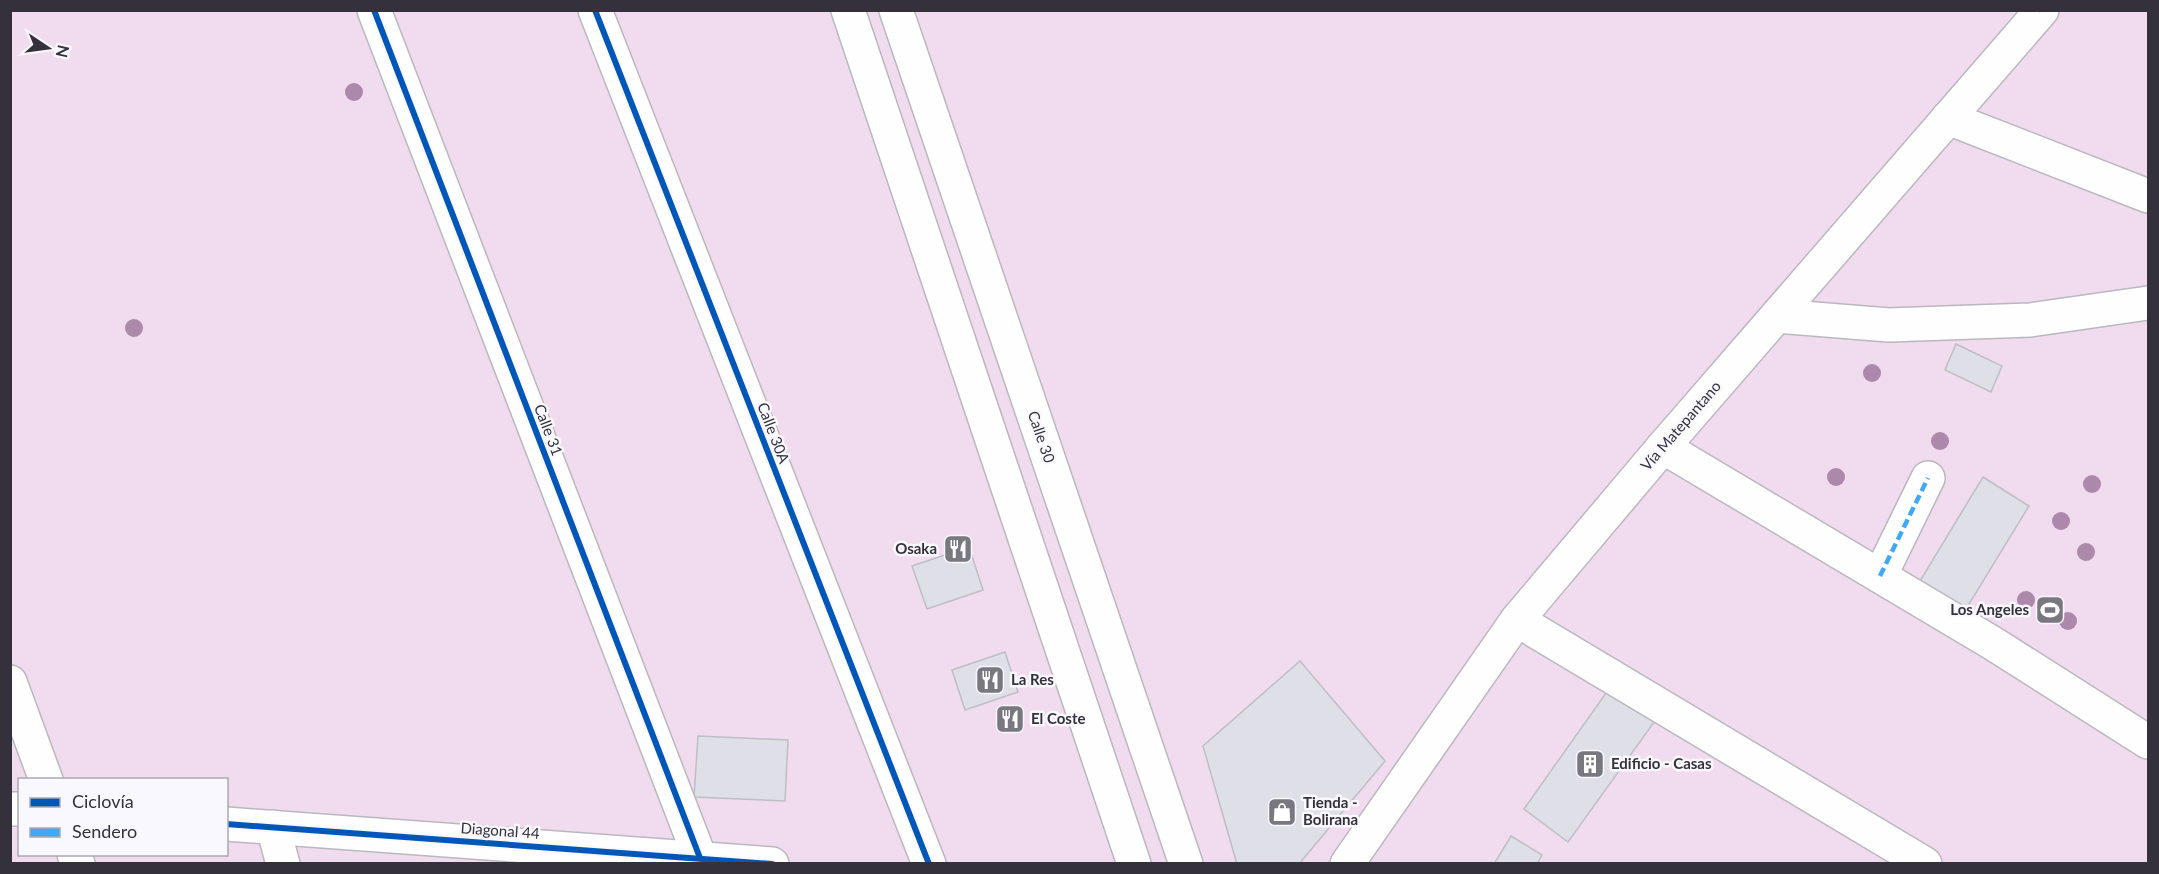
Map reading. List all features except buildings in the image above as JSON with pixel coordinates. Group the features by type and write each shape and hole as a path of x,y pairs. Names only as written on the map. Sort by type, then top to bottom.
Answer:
{"street":[{"name":"Calle 31","path":"374,10 700,858"},
{"name":"Calle 30A","path":"595,10 928,864"},
{"path":"848,10 1134,864"},
{"name":"Calle 30","path":"896,10 1186,864"},
{"name":"Vía Matepantano","path":"1347,864 1517,620 1663,447 2042,10"},
{"path":"1948,118 2148,196"},
{"path":"1776,316 1889,325 2030,320 2148,303"},
{"path":"1663,447 1994,644 2148,742"},
{"path":"1880,576 1928,478"},
{"path":"1517,620 1925,864"},
{"path":"10,682 45,778"},
{"name":"Diagonal 44","path":"228,824 527,854 700,858 753,863"},
{"path":"273,827 283,864"}],"shaded area":[{"path":"10,11 2148,11 2148,863 11,863"}],"marked path":[{"path":"1880,576 1928,478"}],"cycle path":[{"path":"374,10 700,858"},
{"path":"595,10 929,864"},
{"path":"228,824 772,864"}],"place":[{"name":"Osaka","path":"958,549"},
{"name":"Los Angeles","path":"2050,610"},
{"name":"La Res","path":"990,680"},
{"name":"El Coste","path":"1010,719"},
{"name":"Edificio - Casas","path":"1590,764"},
{"name":"Tienda - Bolirana","path":"1282,812"}]}
